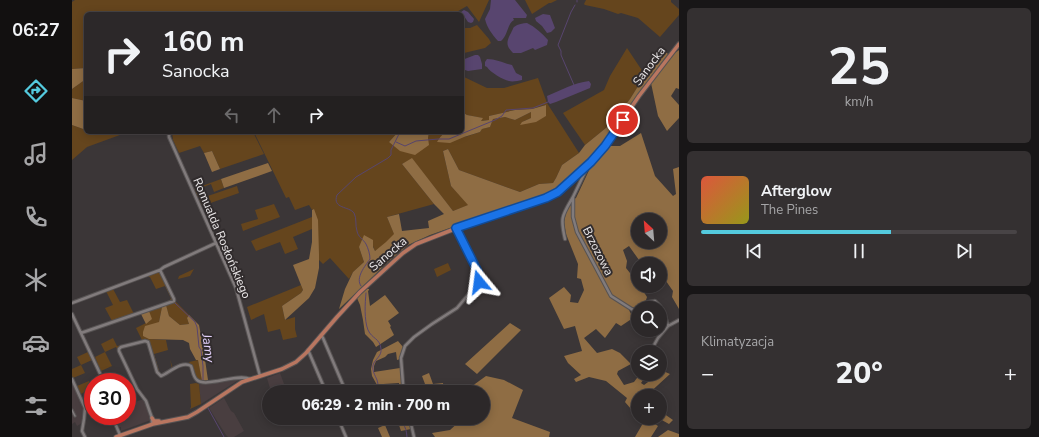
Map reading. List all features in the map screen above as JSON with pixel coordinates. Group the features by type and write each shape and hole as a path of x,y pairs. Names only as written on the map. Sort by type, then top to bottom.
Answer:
{"main road":[{"name":"Sanocka","path":"118,436 152,424 192,415 242,382 291,365 301,358 360,292 409,248 426,239 456,228 554,195 587,166 605,146 640,95 679,44"},
{"path":"152,418 154,420 166,421"}],"street":[{"name":"Romualda Rosłońskiego","path":"169,134 236,288 260,376"},
{"name":"Brzozowa","path":"587,166 573,197 573,217 577,232 612,296 633,310 653,300 655,301 660,304 668,326"},
{"path":"565,239 562,221 564,213 573,197"},
{"path":"403,385 401,358 405,346 414,337 457,308 479,282 478,272 456,228"},
{"path":"72,303 160,270 216,243"},
{"path":"81,333 174,301 160,270"},
{"path":"72,314 100,373"},
{"path":"654,345 668,326 679,320"},
{"path":"321,335 343,385"},
{"path":"152,424 152,418 146,401 137,389 119,351 121,347 147,342 149,344 159,376 187,364 190,366 194,376 201,382 243,377 250,379"},
{"path":"308,350 323,385"},
{"path":"72,379 85,408 82,431 85,437"},
{"path":"72,410 75,416"},
{"path":"115,425 118,436"},
{"path":"341,425 346,437"},
{"path":"410,425 414,437"}],"shaded area":[{"path":"75,0 489,0 479,22 467,6 456,12 84,12 84,68 72,69 72,2"},
{"path":"491,0 515,0 527,15 526,18 513,18 514,20 510,24 501,41 498,41 492,33 485,19 490,9"},
{"path":"525,0 557,0 549,3 532,14"},
{"path":"586,0 671,0 671,2 679,9 679,15 660,37 638,18 585,5"},
{"path":"464,10 468,12 474,19 473,22 468,22 464,16 464,12 461,12"},
{"path":"543,14 550,15 555,28 551,32 547,33 536,21 535,18"},
{"path":"527,23 536,28 546,37 548,40 547,45 535,50 533,48 521,53 513,53 508,46 509,36 514,27"},
{"path":"477,25 491,43 485,48 464,53 464,28 470,28"},
{"path":"627,48 645,75 630,99 612,123 585,145 563,113 604,90 610,76"},
{"path":"663,49 668,54 638,94 609,138 555,191 430,235 408,245 339,309 345,289 353,272 364,262 359,247 364,235 373,240 373,247 375,251 394,234 387,217 399,214 402,231 429,228 428,221 444,214 434,204 402,164 412,158 453,211 468,205 451,186 443,151 448,149 459,170 520,192 539,184 553,183 562,165 579,153 585,145 612,123 630,99"},
{"path":"679,50 679,89 676,88 671,96 679,105 679,118 667,131 658,116 651,83"},
{"path":"478,55 482,64 482,69 468,71 464,70 464,59"},
{"path":"487,59 512,65 516,73 522,76 522,80 510,81 497,76 485,66"},
{"path":"84,68 84,80 72,89 72,69"},
{"path":"464,77 487,88 504,88 538,78 547,103 579,153 562,165 553,183 539,184 520,192 459,170 448,149 443,151 451,186 469,205 453,211 412,159 402,164 434,204 387,217 396,238 375,251 372,244 359,247 364,262 353,272 349,279 330,258 323,264 319,260 313,209 312,210 309,205 295,210 289,197 286,198 255,134 396,134 389,142 428,138 429,134 465,137 490,127 493,119 505,117 515,120 531,112 531,118 522,122 546,116 545,105 532,109 515,110 489,116 489,120 480,121 482,118 464,113"},
{"path":"84,80 84,101 72,98 72,89"},
{"path":"589,81 591,84 590,88 550,104 548,102 547,96 573,85"},
{"path":"72,98 84,101 84,129 72,125"},
{"path":"546,105 546,116 536,122 520,125 522,122 531,118 531,112 515,120 505,117 493,119 490,127 482,129 480,132 450,143 437,142 443,134 464,134 464,113 483,118 481,121 489,120 489,116 515,110 532,109"},
{"path":"72,125 84,129 84,134 123,134 87,147 72,160"},
{"path":"641,133 655,176 673,196 676,194 673,169 679,167 679,309 672,297 673,291 667,282 667,257 637,257 631,249 667,249 667,213 631,213 631,249 629,246 623,250 627,261 626,268 631,274 631,293 644,293 647,297 646,301 631,301 631,309 629,310 631,319 621,326 616,323 605,338 596,329 584,338 597,353 612,349 620,353 631,364 618,371 617,374 624,385 635,381 642,381 641,383 644,385 649,381 662,381 654,389 631,389 631,409 625,402 627,398 606,381 589,377 576,382 574,379 581,375 568,363 564,356 582,351 575,326 564,329 549,298 564,287 571,295 570,302 578,303 584,290 581,279 577,278 578,264 566,234 564,222 567,209 572,200 576,198 592,164 608,146 620,146"},
{"path":"172,134 254,134 264,154 220,169 212,151 204,153 200,146 179,153 173,140"},
{"path":"396,134 429,134 429,145 415,155 400,151 389,142"},
{"path":"212,151 220,169 212,172 204,153"},
{"path":"268,163 272,171 224,188 221,179"},
{"path":"221,179 224,188 214,192 211,184 196,190 198,197 194,189"},
{"path":"237,186 239,193 202,206 199,199"},
{"path":"274,204 280,217 243,231 241,224 258,219 255,210"},
{"path":"314,209 318,220 319,254 319,268 315,288 309,298 285,320 282,306 303,290 293,265 309,259 312,242 312,210"},
{"path":"312,217 312,229 293,237 298,249 285,254 280,242 256,251 251,241"},
{"path":"448,263 451,270 437,277 434,269"},
{"path":"194,269 190,276 178,279 179,276"},
{"path":"159,271 173,299 168,302 171,298 165,286 156,289 148,275"},
{"path":"301,285 303,290 301,293 282,306 285,320 295,317 297,337 283,340 280,329 268,332 264,314 251,320 247,307"},
{"path":"113,289 120,302 127,300 134,314 112,321 105,308 113,305 106,291"},
{"path":"369,289 370,306 385,295 399,313 388,321 394,335 376,347 365,334 360,305 357,298"},
{"path":"175,301 189,315 187,318 189,324 180,325 169,316 166,306 162,307 159,322 149,339 166,340 168,350 154,354 160,374 148,341 129,344 142,340 136,328 150,321 149,311 136,316 135,315"},
{"path":"166,305 169,316 180,325 189,324 187,318 189,315 199,325 208,380 202,381 198,360 196,360 190,349 189,343 183,340 149,339 143,336 145,326 159,322 162,307"},
{"path":"149,311 152,319 146,324 141,314"},
{"path":"510,323 521,330 477,374 465,364"},
{"path":"113,338 117,346 122,345 118,349 120,355 116,347 105,352 101,344"},
{"path":"398,341 403,347 400,359 397,360 396,352 388,354 376,361 374,366 374,372 400,368 402,385 399,385 399,383 377,385 372,376 371,369 377,352"},
{"path":"88,352 92,360 81,365 77,357"},
{"path":"105,352 112,366 101,371 95,357"},
{"path":"198,360 202,380 208,380 207,381 203,381 197,379 189,362"},
{"path":"81,365 85,373 73,378 72,369"},
{"path":"280,373 284,385 269,385 267,378"},
{"path":"429,373 433,384 443,383 443,385 425,385 422,376"},
{"path":"486,376 504,380 523,390 512,418 550,432 549,437 435,437 432,433 450,430 456,425 490,425 490,385 474,385"},
{"path":"240,379 201,404 199,384"},
{"path":"84,383 84,392 81,394 77,386"},
{"path":"72,384 84,408 82,423 77,426 75,422 72,424"},
{"path":"190,384 199,384 201,404 190,409"},
{"path":"224,398 244,431 234,437 228,437 226,435 209,408"},
{"path":"144,399 151,420 121,431 121,427 118,425 136,425 136,402"},
{"path":"667,416 673,420 669,424 667,423"},
{"path":"385,425 390,437 382,437 378,428"},
{"path":"399,425 409,425 411,429 401,431"},
{"path":"642,425 658,426 651,437 635,437"},
{"path":"668,430 679,434 679,437 658,437"}],"waterway":[{"path":"574,85 558,45 575,5"},
{"path":"464,133 495,120 502,116 506,110 533,108 548,102"},
{"path":"361,286 359,279 363,269 370,259 369,251 366,244 359,236 354,213 337,203 337,195 356,177 388,158 391,155 391,150 399,134"},
{"path":"396,142 405,146 416,141 449,139 461,134"},
{"path":"366,293 365,312 368,330 378,341 381,349 380,354 373,365 378,385"},
{"name":"Jamy","path":"175,303 195,322 197,327 203,366 203,380"},
{"name":"Jamy","path":"208,408 224,437"},
{"path":"403,425 406,429 407,437"}],"route":[{"path":"479,282 478,272 456,228 546,198 561,190 591,162 610,140 623,120"}]}
